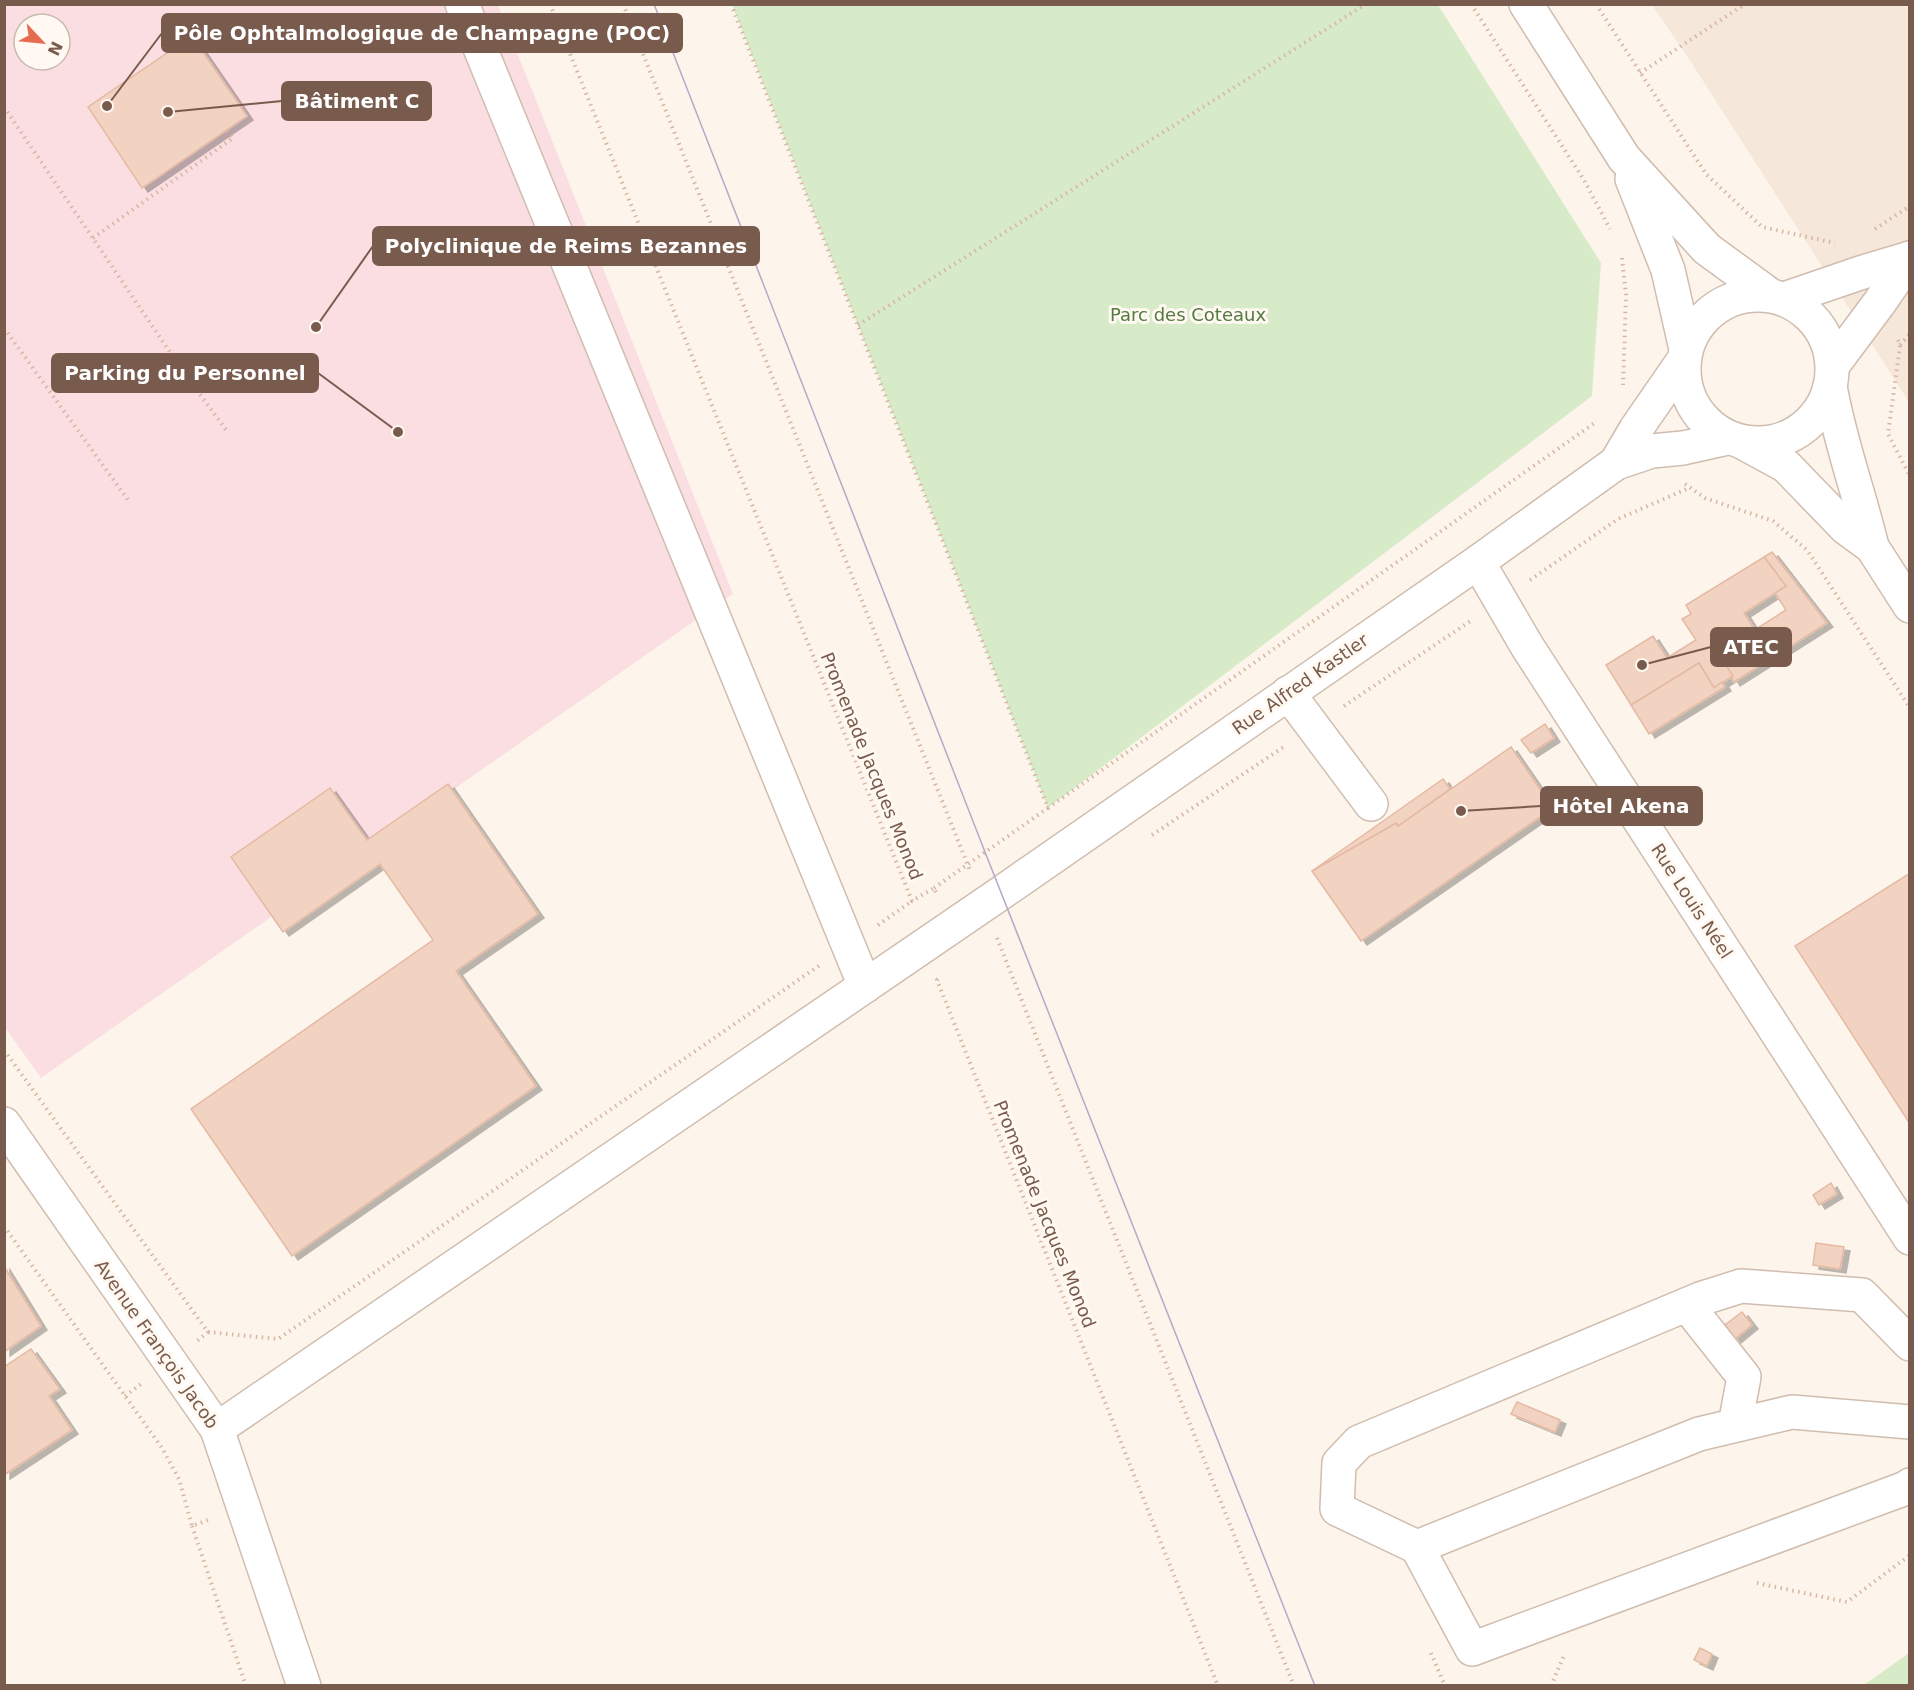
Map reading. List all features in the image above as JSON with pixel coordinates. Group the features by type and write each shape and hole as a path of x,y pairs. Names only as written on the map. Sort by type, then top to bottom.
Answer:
{"street":[{"path":"462,4 865,986"},
{"path":"1526,4 1624,158 1707,249 1777,297 1803,309 1818,325 1828,344 1838,428 1863,507 1872,547 1910,606"},
{"path":"1624,158 1668,270 1684,355 1684,380 1689,398 1698,415 1712,428 1786,466 1846,528 1872,547"},
{"path":"1684,355 1698,324 1717,306 1742,295 1777,297 1910,258"},
{"path":"1735,440 1770,443 1797,433 1818,412 1831,376 1910,258"},
{"name":"Rue Alfred Kastler","path":"1616,463 1684,355"},
{"name":"Rue Alfred Kastler","path":"217,1429 984,905 1478,562 1616,463 1652,451 1735,440"},
{"name":"Rue Louis Néel","path":"1478,562 1546,676 1910,1238"},
{"path":"1288,693 1371,804"},
{"name":"Avenue François Jacob","path":"4,1124 217,1429 304,1686"},
{"path":"1910,1344 1862,1295 1741,1286 1688,1305 1359,1442 1339,1463 1337,1509 1417,1547 1472,1649 1910,1485"},
{"path":"1688,1305 1744,1377 1735,1425"},
{"path":"1417,1547 1699,1434 1792,1412 1910,1422"}],"path":[{"name":"Promenade Jacques Monod","path":"550,4 912,902 934,888 952,927"},
{"path":"622,4 984,905 1294,1686"},
{"path":"731,4 1048,808"},
{"path":"858,325 1366,4"},
{"path":"1596,4 1706,174 1762,227 1842,244 1860,273"},
{"path":"1640,73 1745,4"},
{"path":"4,107 182,370 227,431"},
{"path":"93,238 233,138 227,130"},
{"path":"1871,231 1910,206"},
{"path":"1880,302 1892,322 1900,346 1888,434 1910,476"},
{"path":"4,328 128,500"},
{"path":"1900,346 1910,334"},
{"path":"934,888 1604,416"},
{"path":"1147,839 1618,519 1689,488"},
{"path":"171,1363 208,1332 278,1339 912,902"},
{"path":"997,940 1006,934"},
{"name":"Promenade Jacques Monod","path":"945,975 937,980 1218,1686"},
{"path":"4,1050 208,1332"},
{"path":"4,1226 162,1448 179,1479 192,1526 246,1686"},
{"path":"192,1526 243,1506"},
{"path":"1756,1583 1847,1602 1910,1555"},
{"path":"1551,1686 1569,1645"}],"shaded area":[{"path":"4,5 498,5 733,594 41,1078 4,1026"},
{"path":"1652,5 1909,5 1909,402 1689,59"}],"green space":[{"name":"Parc des Coteaux","path":"732,5 1438,5 1601,263 1592,396 1048,808"},
{"path":"1909,1653 1909,1685 1864,1685"}],"building":[{"path":"192,36 247,116 142,188 88,107"},
{"path":"1772,552 1827,623 1734,682 1718,653 1786,610 1775,593 1786,586 1764,557"},
{"path":"1764,557 1786,586 1744,613 1755,630 1718,653 1733,676 1714,688 1699,663 1631,705 1606,665 1653,636 1667,658 1696,640 1682,619 1691,614 1686,605"},
{"path":"1699,663 1714,688 1722,682 1725,687 1649,734 1631,705"},
{"path":"1545,724 1554,738 1531,753 1521,740"},
{"path":"1511,747 1553,808 1361,941 1312,871 1396,823 1398,826"},
{"path":"1443,779 1450,789 1398,826 1396,823 1312,871"},
{"path":"448,784 538,914 456,971 536,1086 292,1256 191,1109 433,940 380,864 283,932 231,857 330,788 367,840"},
{"path":"1910,873 1910,1124 1795,946"},
{"path":"1831,1183 1837,1194 1819,1205 1813,1195"},
{"path":"1816,1243 1844,1247 1840,1269 1813,1265"},
{"path":"4,1266 41,1326 4,1352"},
{"path":"1742,1312 1752,1325 1735,1339 1725,1325"},
{"path":"31,1349 60,1389 49,1396 72,1430 4,1475 4,1367"},
{"path":"1517,1402 1560,1420 1555,1432 1511,1414"},
{"path":"1700,1648 1712,1654 1707,1666 1694,1660"}],"tram line":[{"path":"654,4 985,852 1315,1686"}],"place":[{"name":"Pôle Ophtalmologique de Champagne (POC)","path":"107,106"},
{"name":"Bâtiment C","path":"168,112"},
{"name":"Polyclinique de Reims Bezannes","path":"316,327"},
{"name":"Parking du Personnel","path":"398,432"},
{"name":"ATEC","path":"1642,665"},
{"name":"Hôtel Akena","path":"1461,811"}]}
